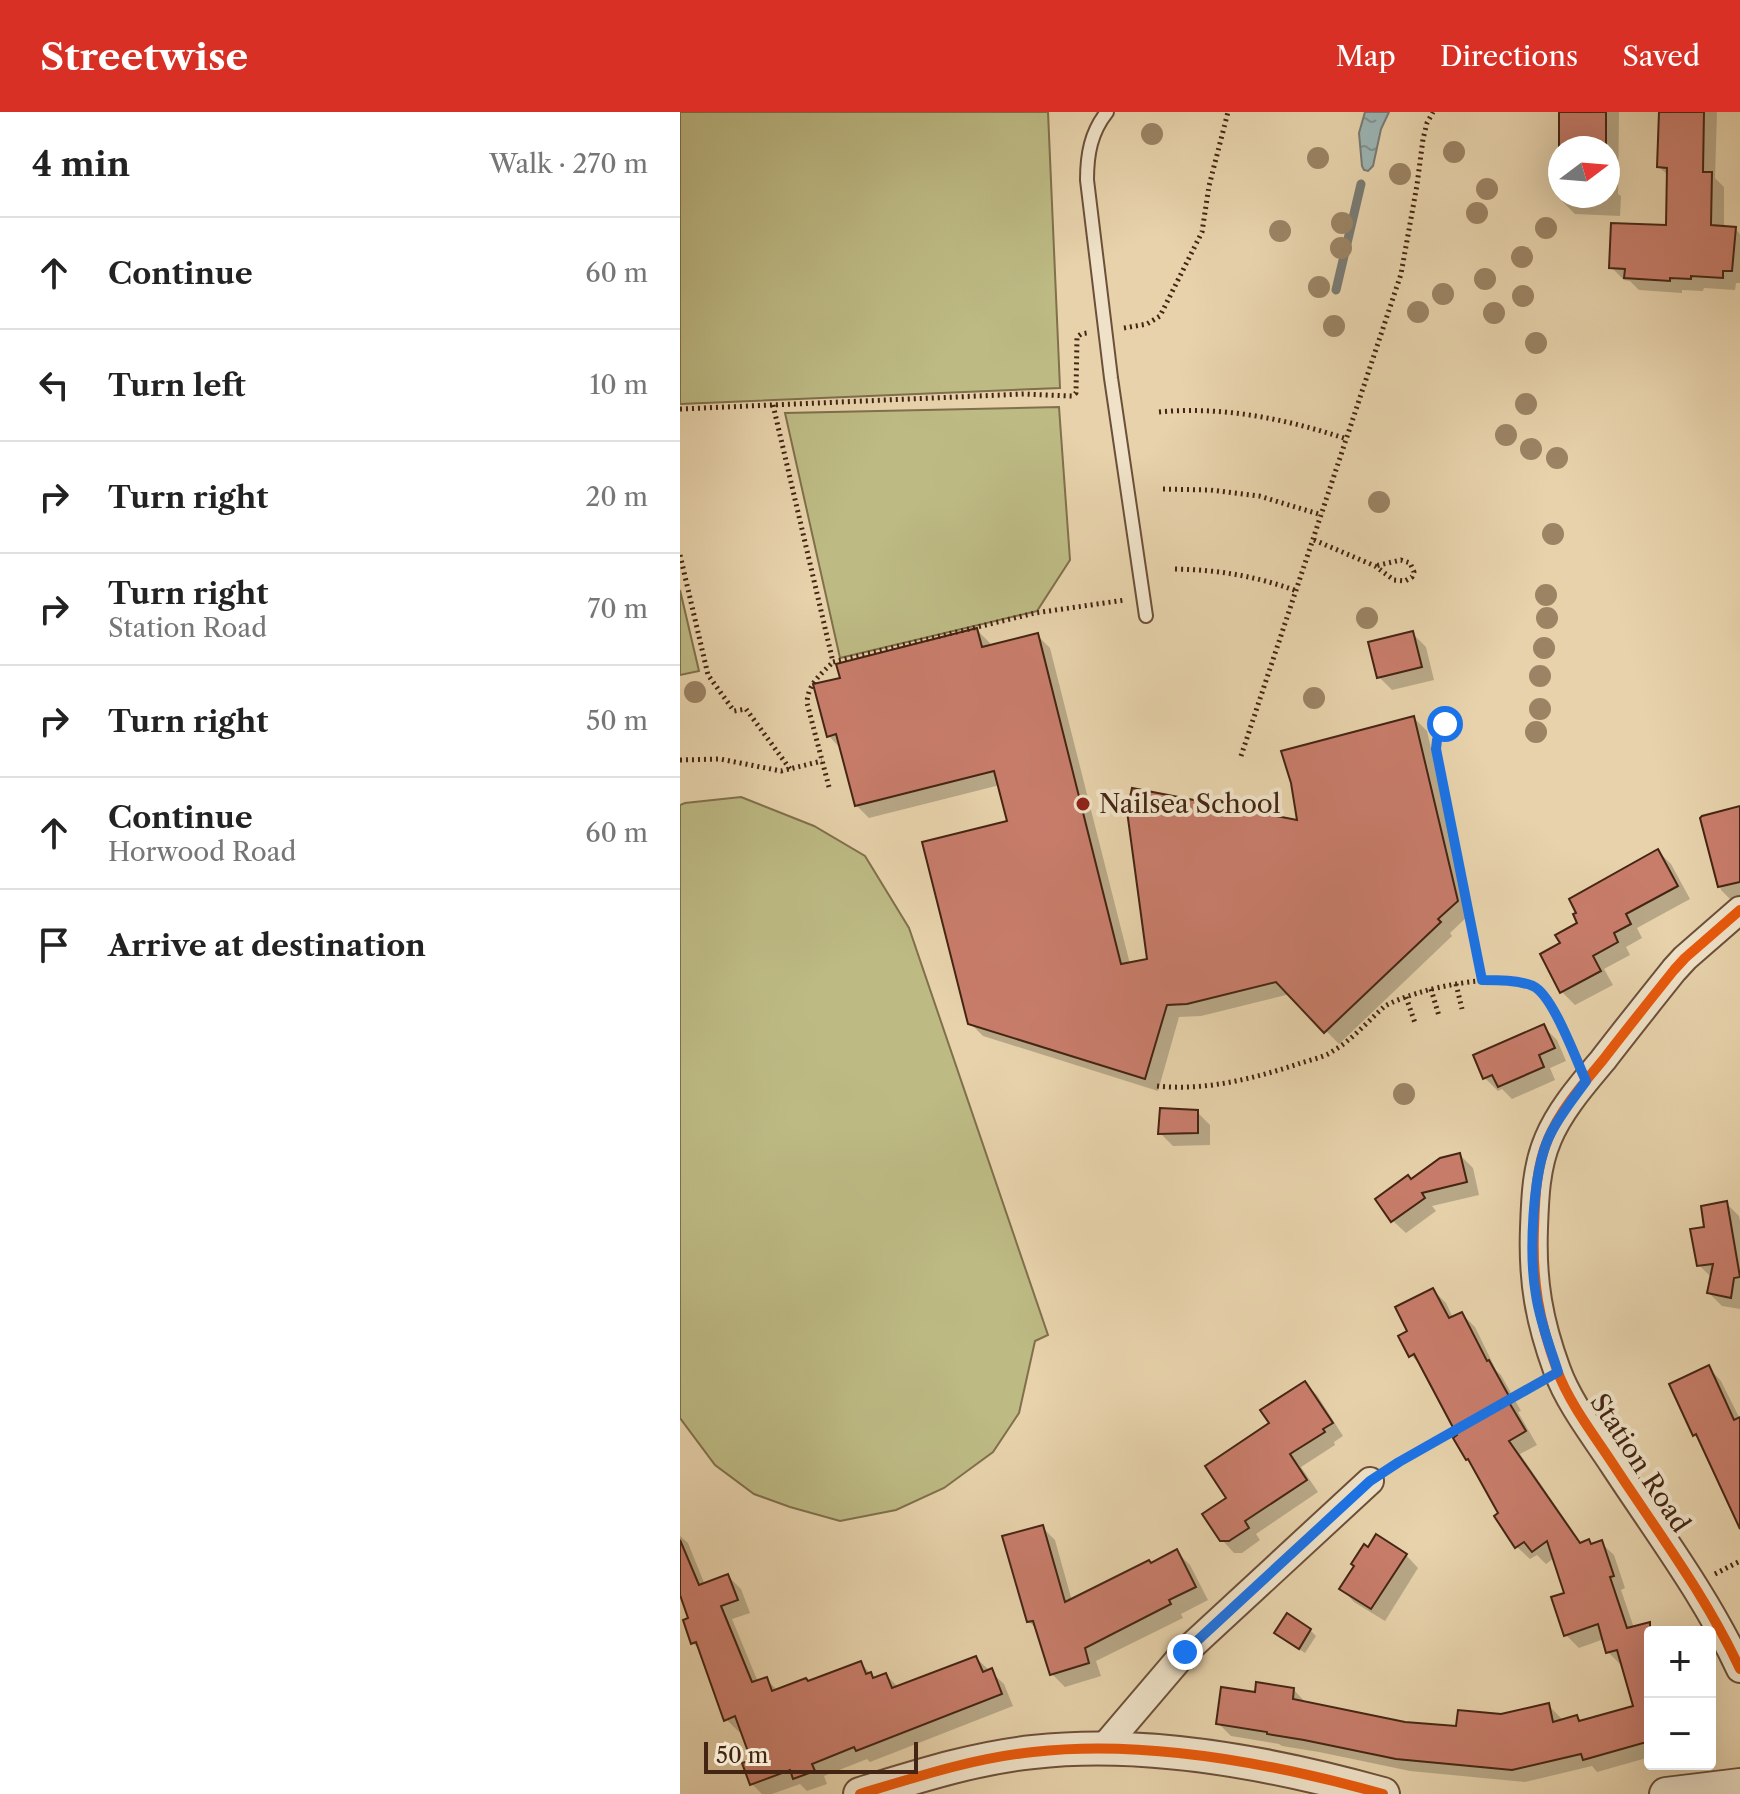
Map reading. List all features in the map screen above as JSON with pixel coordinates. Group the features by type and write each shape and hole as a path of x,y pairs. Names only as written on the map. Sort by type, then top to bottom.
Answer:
{"street":[{"name":"Station Road","path":"1740,910 1685,958 1563,1113 1548,1139 1538,1170 1533,1240 1535,1293 1558,1372 1589,1429 1716,1621 1740,1669"},
{"path":"1104,1747 1185,1652 1370,1481"},
{"path":"860,1794 971,1763 1031,1752 1104,1747 1163,1750 1251,1764 1383,1794"},
{"path":"1666,1794 1740,1785"}],"lane":[{"path":"1107,112 1093,134 1087,180 1146,616"}],"path":[{"path":"680,409 1024,394 1072,396 1076,393 1077,337 1083,333 1147,324 1160,316 1202,232 1209,186 1228,112"},
{"path":"1241,756 1401,274 1423,139 1433,112"},
{"path":"773,405 833,662"},
{"path":"1159,412 1206,411 1269,417 1347,439"},
{"path":"1163,489 1210,490 1259,496 1322,515"},
{"path":"1314,540 1375,566 1401,582 1409,579 1414,572 1410,563 1404,560 1375,566"},
{"path":"680,555 711,680 736,712 746,709 790,769"},
{"path":"1175,569 1224,571 1297,591"},
{"path":"829,787 807,703 812,683 833,662 1035,613 1144,598"},
{"path":"1445,724 1436,749 1482,980"},
{"path":"680,760 720,759 777,771 822,761"},
{"path":"1157,1086 1177,1088 1222,1084 1318,1058 1335,1050 1385,1006 1431,989 1482,980 1525,984 1540,990 1552,1006 1586,1081"},
{"path":"1456,984 1462,1009"},
{"path":"1431,989 1439,1016"},
{"path":"1406,997 1415,1023"},
{"path":"1370,1481 1558,1372"}],"shaded area":[{"path":"680,112 1048,112 1060,388 680,404"},
{"path":"1059,407 1070,560 1037,611 840,658 785,413"},
{"path":"680,590 699,671 680,675"},
{"path":"741,797 814,826 865,856 909,928 1048,1335 1035,1341 1019,1413 993,1452 944,1488 896,1510 840,1521 754,1494 715,1465 680,1418 680,805"}],"water":[{"path":"1365,112 1389,112 1381,129 1373,166 1368,171 1362,166 1359,133"}],"building":[{"path":"1559,112 1606,112 1606,136 1559,136"},
{"path":"1659,112 1704,112 1703,172 1712,172 1711,225 1736,227 1732,271 1723,271 1723,278 1691,276 1691,279 1670,278 1670,281 1624,278 1625,269 1609,268 1611,223 1666,225 1667,168 1657,167"},
{"path":"977,628 982,647 1038,633 1121,964 1147,959 1127,811 1132,788 1297,820 1291,783 1281,751 1414,716 1458,901 1438,919 1441,922 1324,1033 1276,982 1187,1004 1167,1005 1145,1079 968,1024 922,842 1007,821 994,771 855,806 836,734 827,737 813,684 840,678 836,664"},
{"path":"1413,631 1422,667 1377,678 1368,642"},
{"path":"1740,806 1740,882 1718,887 1700,818"},
{"path":"1658,849 1678,886 1626,914 1631,924 1614,933 1618,942 1593,956 1601,971 1560,993 1540,954 1560,943 1555,935 1577,923 1569,899"},
{"path":"1544,1024 1555,1048 1539,1055 1544,1067 1498,1087 1492,1075 1483,1079 1473,1055"},
{"path":"1160,1108 1198,1110 1198,1133 1158,1134"},
{"path":"1460,1153 1467,1182 1422,1193 1425,1198 1391,1222 1375,1199 1408,1175 1411,1179 1440,1158"},
{"path":"1727,1201 1740,1277 1734,1278 1731,1298 1707,1293 1713,1264 1697,1266 1690,1229 1704,1227 1701,1206"},
{"path":"1433,1288 1449,1318 1462,1312 1526,1431 1509,1441 1580,1543 1589,1539 1591,1544 1602,1540 1614,1576 1610,1577 1627,1628 1650,1622 1650,1626 1644,1626 1644,1743 1583,1760 1581,1754 1512,1770 1396,1759 1216,1724 1221,1687 1255,1692 1256,1682 1294,1688 1293,1699 1405,1722 1456,1726 1458,1710 1501,1714 1549,1703 1553,1722 1577,1715 1579,1721 1633,1706 1617,1650 1606,1653 1598,1624 1564,1636 1551,1597 1564,1593 1547,1541 1532,1552 1524,1542 1515,1548 1494,1516 1498,1513 1453,1438 1457,1435 1414,1354 1409,1357 1398,1336 1407,1331 1395,1307"},
{"path":"1709,1365 1734,1420 1740,1417 1740,1529 1669,1384"},
{"path":"1305,1381 1333,1423 1323,1429 1325,1432 1290,1454 1307,1480 1245,1521 1249,1528 1229,1541 1220,1541 1202,1514 1226,1498 1205,1466 1269,1423 1260,1410"},
{"path":"1043,1525 1065,1602 1177,1549 1196,1587 1169,1600 1171,1604 1085,1648 1089,1663 1050,1675 1033,1621 1027,1622 1002,1536"},
{"path":"1376,1534 1407,1554 1371,1609 1339,1589 1364,1544 1368,1547"},
{"path":"680,1540 699,1585 728,1574 738,1600 721,1606 752,1682 767,1677 772,1691 861,1661 866,1674 871,1672 873,1678 886,1673 892,1688 976,1656 983,1672 992,1668 1002,1694 856,1751 854,1747 812,1764 815,1771 793,1779 790,1770 750,1785 742,1763 751,1760 735,1716 724,1721 696,1642 691,1644 683,1620 688,1618 680,1595"},
{"path":"1287,1613 1311,1629 1299,1649 1274,1633"}],"waterway":[{"path":"1336,290 1361,184"}],"cycle path":[{"path":"1740,910 1674,970 1559,1118 1548,1139 1539,1172 1534,1247 1541,1318 1568,1395 1664,1539 1727,1642 1740,1669"},
{"path":"860,1794 989,1759 1076,1749 1165,1751 1209,1756 1383,1794"}],"place":[{"name":"Nailsea School","path":"1083,804"}],"route":[{"path":"1185,1652 1370,1481 1558,1372 1535,1293 1533,1240 1538,1170 1548,1139 1586,1081 1552,1006 1540,990 1525,984 1482,980 1436,749 1445,724"}]}
